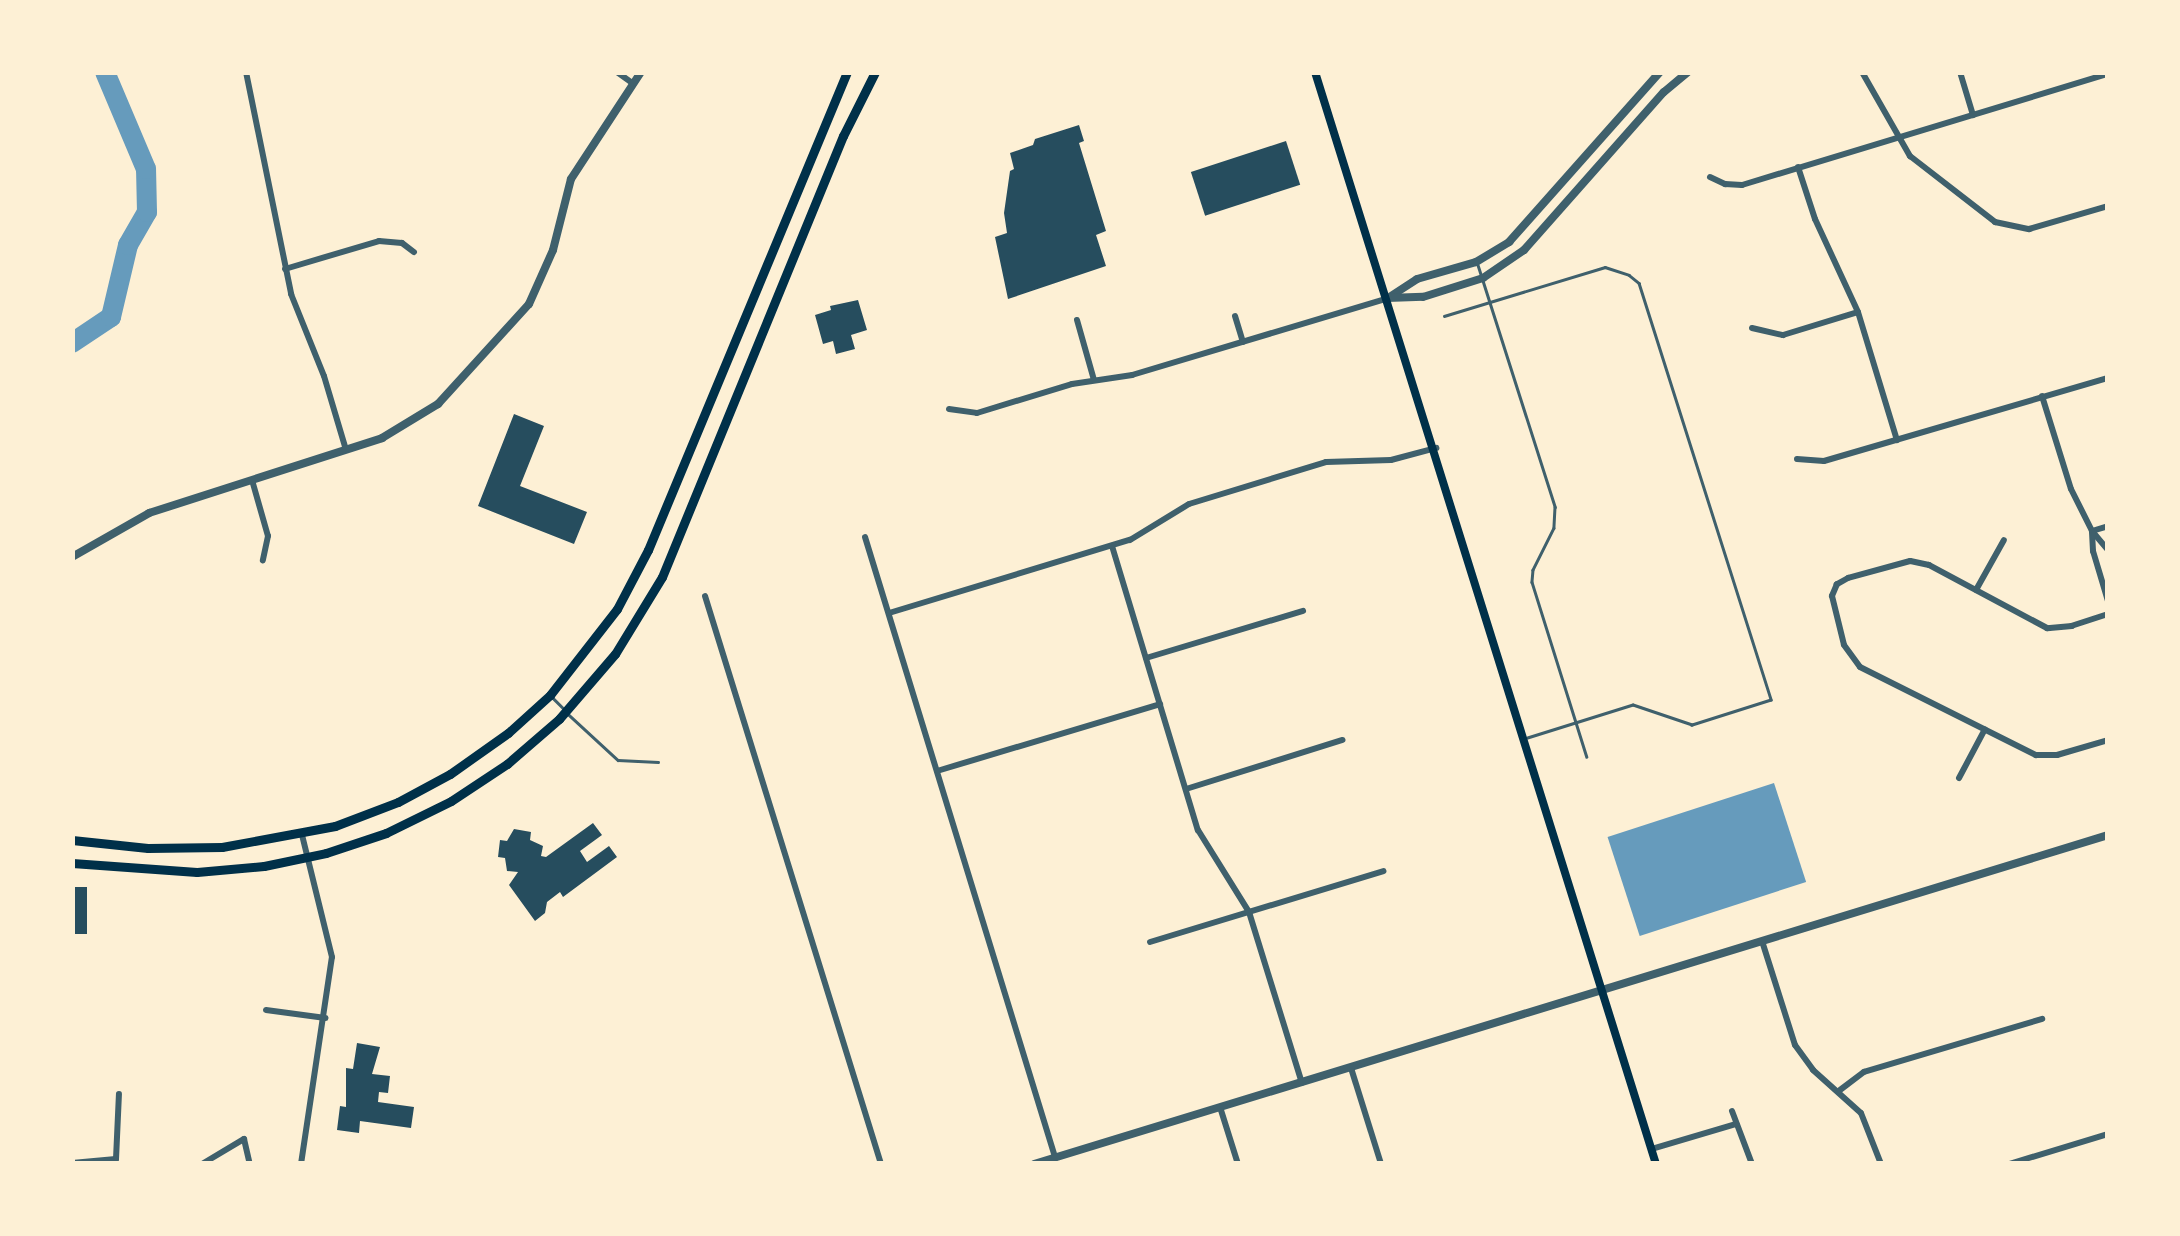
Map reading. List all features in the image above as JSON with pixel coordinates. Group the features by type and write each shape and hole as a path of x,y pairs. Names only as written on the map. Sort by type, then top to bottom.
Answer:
{"main road":[{"path":"72,840 174,849 247,845 302,835 367,815 438,782 494,744 550,696 602,632 643,561 848,72"},
{"path":"72,864 197,872 309,857 386,833 451,801 507,764 566,712 615,654 662,577 843,136 874,72"},
{"path":"1314,72 1436,448 1656,1164"}],"street":[{"path":"246,72 286,270 346,450"},
{"path":"617,72 632,83"},
{"path":"72,557 149,513 382,438 424,414 511,330 542,282 571,179 641,72"},
{"path":"1387,298 1417,279 1476,262 1508,242 1660,72"},
{"path":"949,409 977,413 1094,380 1132,375 1387,298 1422,297 1484,278 1524,250 1664,92 1688,72"},
{"path":"1862,72 1896,137 1922,170 2004,227 2029,229 2108,206"},
{"path":"1960,72 1972,115"},
{"path":"1710,177 1725,184 1742,185 2108,74"},
{"path":"1798,168 1814,220 1858,312 1897,440"},
{"path":"286,270 379,241 402,242 414,252"},
{"path":"1752,328 1783,334 1858,312"},
{"path":"1235,316 1243,342"},
{"path":"1077,320 1094,380"},
{"path":"1797,459 1824,461 2108,378"},
{"path":"2042,396 2071,489 2092,531 2108,550"},
{"path":"888,614 1112,546 1148,533 1189,504 1308,467 1336,459 1391,460 1436,448"},
{"path":"252,480 268,536 263,560"},
{"path":"2092,531 2108,526"},
{"path":"2092,531 2092,551 2108,601"},
{"path":"865,537 1055,1157"},
{"path":"1976,590 2004,540"},
{"path":"1112,546 1204,844 1239,890 1249,912 1302,1082"},
{"path":"2108,614 2072,626 2047,628 1930,565 1910,561 1848,578 1834,589 1832,603 1844,645 1860,667 2026,752 2046,756 2108,740"},
{"path":"705,596 882,1164"},
{"path":"1146,658 1302,611"},
{"path":"937,771 1160,704"},
{"path":"1959,778 1985,730"},
{"path":"1186,788 1342,740"},
{"path":"301,1164 326,1018 332,957 302,835"},
{"path":"1034,1164 2108,835"},
{"path":"1150,942 1383,870"},
{"path":"1762,941 1795,1045 1813,1070 1840,1090 1869,1127 1881,1164"},
{"path":"266,1010 326,1018"},
{"path":"1840,1090 1864,1072 2042,1019"},
{"path":"1351,1068 1381,1164"},
{"path":"72,1162 108,1163 116,1159 119,1094"},
{"path":"1220,1107 1238,1164"},
{"path":"1732,1111 1752,1164"},
{"path":"1652,1149 1736,1124"},
{"path":"2010,1163 2108,1134"},
{"path":"202,1164 244,1139 250,1164"}],"lane":[{"path":"1476,262 1555,507 1554,528 1531,576 1587,757"},
{"path":"1444,316 1604,267 1630,274 1638,284 1771,700 1692,725 1666,720 1640,704 1526,738"},
{"path":"550,696 618,760 658,762"}],"water":[{"path":"1774,783 1806,882 1640,936 1608,837"}],"building":[{"path":"1079,125 1084,141 1079,143 1106,231 1096,235 1106,266 1008,299 995,237 1007,233 1004,213 1010,171 1014,169 1010,153 1033,145 1035,139"},
{"path":"1286,141 1300,185 1205,216 1191,172"},
{"path":"858,300 867,330 851,335 855,349 836,354 833,341 823,344 815,315 831,310 830,306"},
{"path":"514,414 544,426 520,486 587,512 574,544 478,506"},
{"path":"593,823 602,835 580,851 587,862 609,846 617,857 563,897 560,892 547,902 545,913 535,921 509,885 518,872 507,871 505,858 498,857 500,840 507,841 514,829 531,832 530,840 543,846 541,856 546,857"},
{"path":"72,887 87,887 87,934 72,934"},
{"path":"357,1043 380,1047 372,1074 390,1076 388,1093 379,1092 378,1102 414,1107 411,1128 360,1121 359,1133 337,1130 340,1106 346,1107 346,1068 353,1069"}],"waterway":[{"path":"72,343 111,317 128,245 147,212 146,169 105,72"}]}
